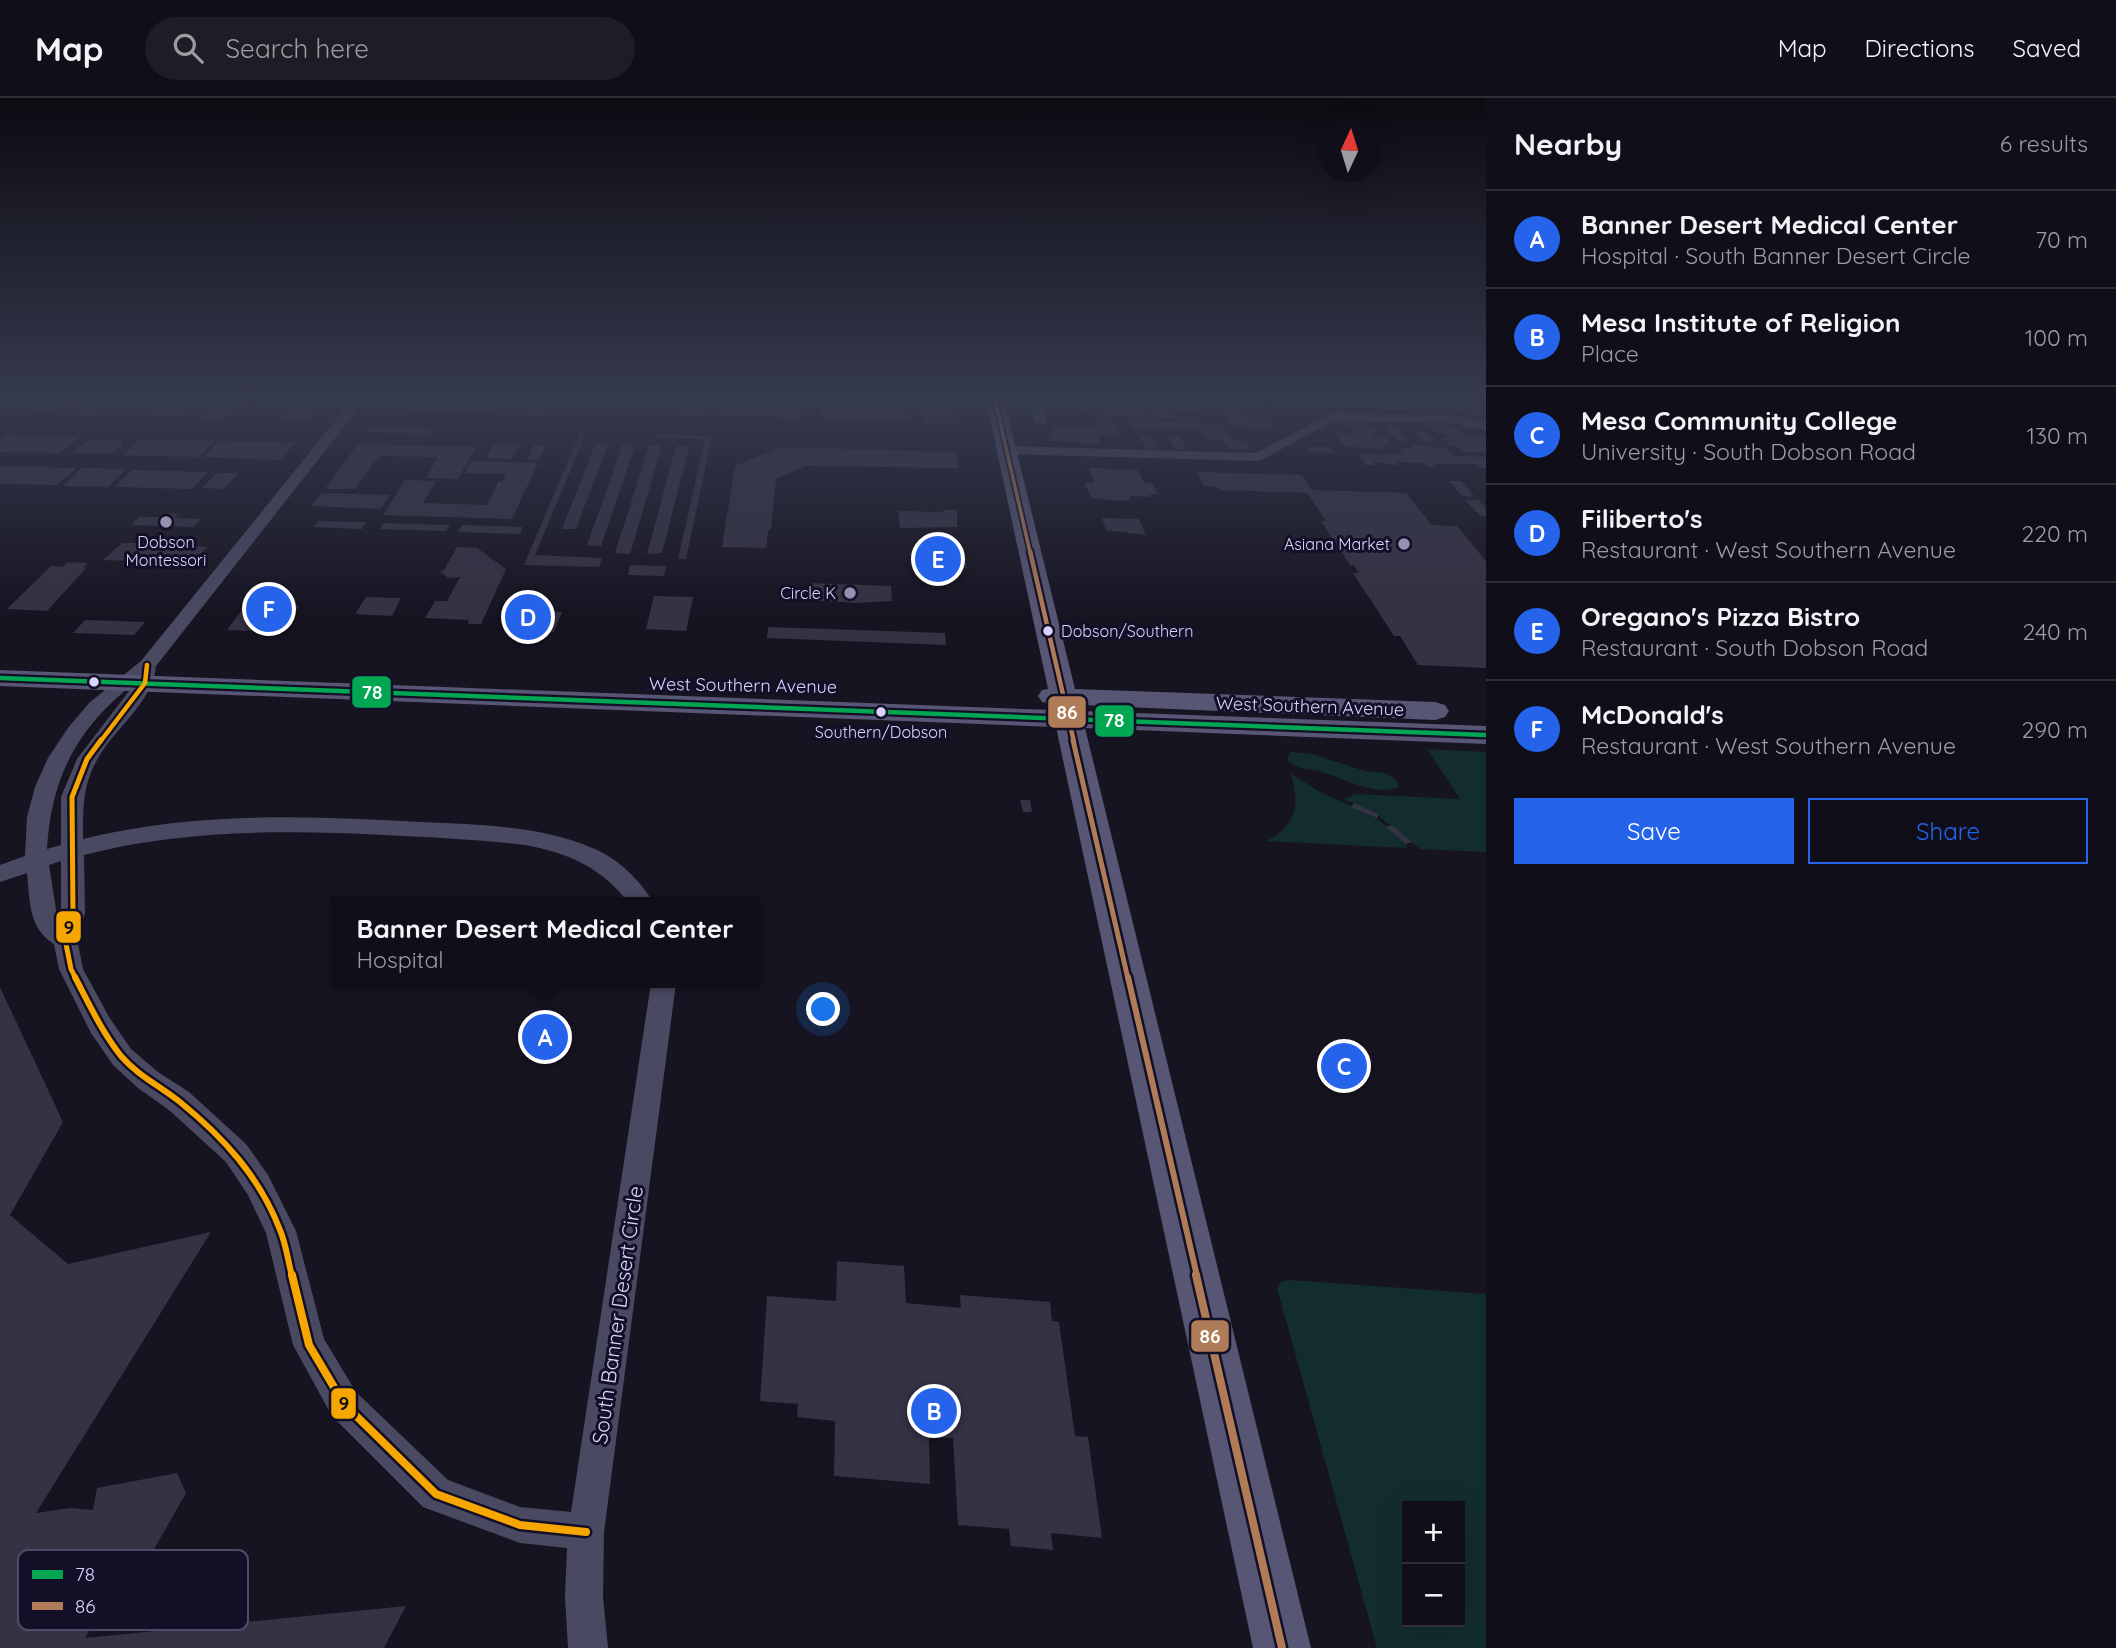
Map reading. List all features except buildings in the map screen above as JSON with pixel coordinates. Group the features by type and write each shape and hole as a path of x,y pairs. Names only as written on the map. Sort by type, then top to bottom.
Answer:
{"main road":[{"path":"1012,472 1282,1648"},
{"name":"West Southern Avenue","path":"0,659 138,677"},
{"name":"West Southern Avenue","path":"0,678 138,677 445,686 694,684 1066,708 1481,729"},
{"path":"547,700 581,692 676,693 687,690 694,684"},
{"name":"West Southern Avenue","path":"445,686 547,700 1066,708"}],"street":[{"path":"301,472 138,677 77,779 72,797 74,913 65,939 71,969 100,1025 122,1057 148,1080 179,1101 226,1143 241,1159 258,1185 281,1231 309,1345 344,1404 436,1494 520,1525 586,1532"},
{"path":"65,939 48,925 35,860 37,813 44,786 70,740 138,677"},
{"path":"0,874 74,849 163,832 248,823 535,838 584,853 626,881 637,897"},
{"name":"South Banner Desert Circle","path":"587,1648 584,1597 586,1532 663,988"}],"green space":[{"path":"1427,749 1486,752 1486,852 1420,849 1376,814 1344,799 1356,794 1460,799"},
{"path":"1290,752 1312,754 1365,771 1386,773 1396,780 1399,786 1380,790 1369,788 1298,767 1287,760"},
{"path":"1290,773 1320,792 1375,817 1407,843 1406,848 1266,841 1284,829 1293,813 1295,794"},
{"path":"1291,1280 1486,1294 1486,1648 1377,1648 1277,1288 1282,1281"}],"transit line":[{"name":"86","path":"1012,472 1282,1648"},
{"name":"9","path":"147,665 145,683 87,759 72,797 73,913 65,939 71,969 100,1025 122,1057 148,1080 179,1101 236,1153 258,1185 281,1231 309,1345 344,1404 436,1494 520,1525 586,1532"},
{"name":"78","path":"0,678 1486,735"}],"place":[{"name":"Dobson Montessori","path":"166,522"},
{"name":"Asiana Market","path":"1404,544"},
{"name":"Oregano's Pizza Bistro","path":"938,559"},
{"name":"Circle K","path":"850,593"},
{"name":"McDonald's","path":"269,609"},
{"name":"Filiberto's","path":"528,617"},
{"name":"Dobson/Southern","path":"1048,631"},
{"name":"Southern/Dobson","path":"881,712"},
{"name":"Banner Desert Medical Center","path":"545,1037"},
{"name":"Mesa Community College","path":"1344,1066"},
{"name":"Mesa Institute of Religion","path":"934,1411"}]}
